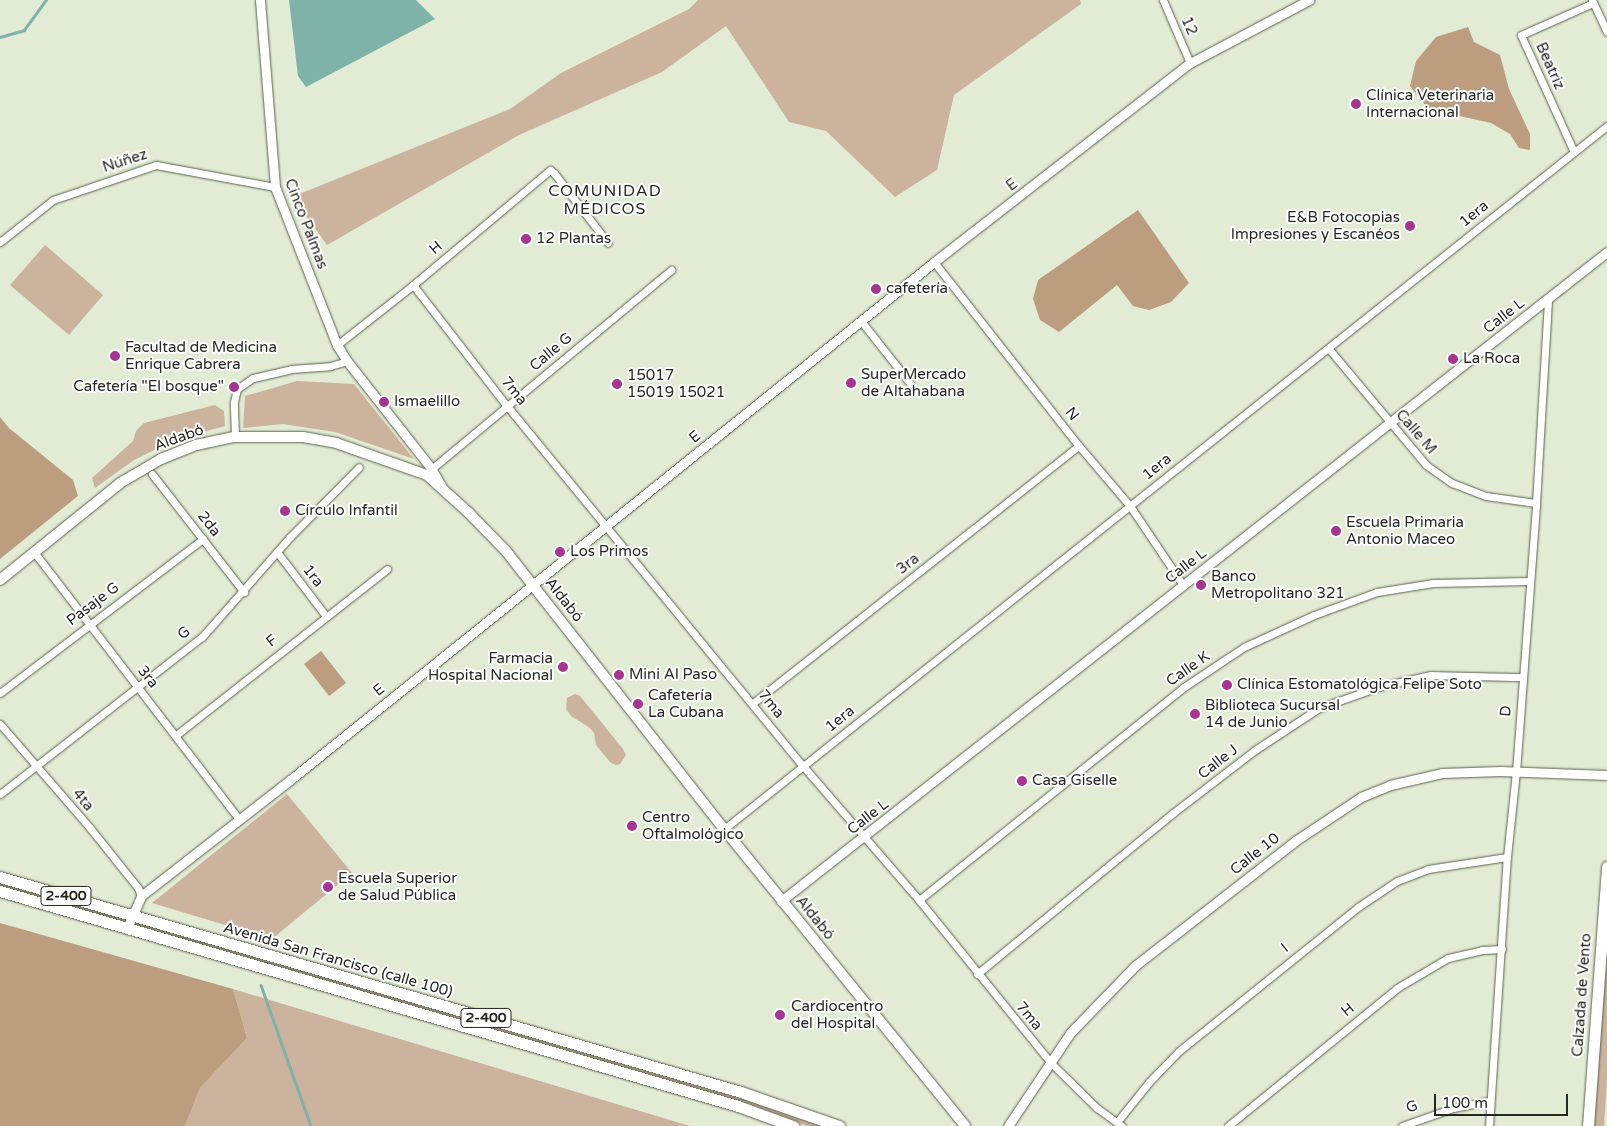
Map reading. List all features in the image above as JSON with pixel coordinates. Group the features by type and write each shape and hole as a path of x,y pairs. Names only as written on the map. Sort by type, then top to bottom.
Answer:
{"main road":[{"name":"Aldabó","path":"0,580 120,483 147,466 196,445 235,436 302,437 336,443 429,472 442,488 506,551 724,829 965,1126"},
{"name":"Calzada de Vento","path":"1588,1126 1607,867"},
{"name":"Avenida San Francisco (calle 100)","path":"0,877 732,1090 839,1126"},
{"name":"Avenida San Francisco (calle 100)","path":"0,891 738,1106 793,1126"}],"street":[{"name":"Cinco Palmas","path":"260,0 275,187 337,345 429,472"},
{"name":"12","path":"1163,0 1190,63"},
{"name":"E","path":"127,928 142,896 240,820 934,262 1190,63 1309,0"},
{"name":"Beatriz","path":"1574,152 1522,35 1593,2 1607,32"},
{"name":"1era","path":"724,829 1607,126"},
{"name":"Núñez","path":"0,242 53,200 156,165 275,187"},
{"name":"H","path":"337,345 414,285 550,170 554,172 608,243"},
{"name":"Calle L","path":"782,901 1607,252"},
{"name":"N","path":"934,262 1079,446 1130,506 1183,585"},
{"name":"Calle G","path":"429,472 671,270"},
{"name":"7ma","path":"414,285 507,406 804,766 918,900 1050,1062 1097,1108 1119,1124"},
{"name":"D","path":"1489,1126 1507,857 1516,772 1536,503 1548,298"},
{"path":"861,321 910,383"},
{"name":"Calle M","path":"1329,349 1426,465 1452,482 1486,496 1536,503"},
{"path":"235,436 234,402 238,388 254,378 291,369 330,366 347,361"},
{"name":"3ra","path":"753,703 1079,446"},
{"name":"G","path":"0,794 202,637 244,592 277,552 359,467"},
{"name":"2da","path":"152,474 244,592"},
{"name":"Pasaje G","path":"0,693 203,539"},
{"name":"3ra","path":"34,552 240,820"},
{"name":"1ra","path":"277,552 326,616"},
{"name":"F","path":"176,736 387,569"},
{"name":"Calle K","path":"918,900 1184,687 1244,647 1314,615 1377,592 1433,583 1529,581"},
{"name":"Calle J","path":"977,974 1173,813 1255,750 1319,708 1378,687 1431,675 1522,677"},
{"name":"4ta","path":"0,724 138,888 142,896"},
{"name":"Calle 10","path":"1008,1126 1071,1032 1136,965 1328,817 1361,797 1390,785 1422,776 1463,771 1607,775"},
{"name":"I","path":"1119,1124 1150,1082 1179,1051 1358,907 1397,881 1428,869 1507,857"},
{"name":"H","path":"1228,1126 1397,988 1448,958 1482,950 1502,949"},
{"name":"G","path":"1402,1126 1453,1108 1490,1101"}],"shaded area":[{"path":"698,0 1080,0 1081,4 954,95 937,170 895,197 826,131 789,122 726,26 662,72 519,135 327,245 292,197 510,109 561,73 689,9"},
{"path":"1468,27 1474,42 1500,55 1509,89 1530,134 1530,150 1519,148 1510,134 1491,123 1428,109 1410,86 1416,61 1436,37"},
{"path":"1138,210 1189,283 1171,302 1149,310 1133,306 1117,285 1059,332 1040,320 1033,299 1038,280"},
{"path":"45,245 103,295 69,335 10,285"},
{"path":"297,381 354,384 414,459 335,432 283,424 243,428 245,396"},
{"path":"215,405 224,411 225,426 177,439 134,460 95,488 92,478 133,441 136,431 144,423"},
{"path":"0,417 9,428 73,480 78,496 0,559"},
{"path":"321,651 346,683 329,696 304,664"},
{"path":"575,694 580,696 623,749 626,755 620,764 616,765 610,762 596,745 594,733 590,728 571,716 566,709 567,698"},
{"path":"287,794 352,873 272,939 152,903"},
{"path":"0,882 127,919 125,923 0,887"},
{"path":"134,921 731,1095 824,1126 807,1126 734,1100 132,925"},
{"path":"0,923 233,989 247,1038 200,1088 185,1126 0,1126"},
{"path":"1607,939 1607,1080 1604,1126 1594,1126"},
{"path":"233,989 690,1126 185,1126 200,1088 247,1038"}],"water":[{"path":"289,0 416,0 435,19 306,87 298,76"}],"waterway":[{"path":"0,37 24,30 46,0"},
{"path":"261,985 311,1126"}],"place":[{"name":"Clínica Veterinaria Internacional","path":"1356,104"},
{"name":"E&B Fotocopias Impresiones y Escanéos","path":"1410,226"},
{"name":"12 Plantas","path":"526,239"},
{"name":"cafetería","path":"876,289"},
{"name":"Facultad de Medicina Enrique Cabrera","path":"115,356"},
{"name":"La Roca","path":"1453,359"},
{"name":"SuperMercado de Altahabana","path":"851,383"},
{"name":"15017 15019 15021","path":"617,384"},
{"name":"Cafetería \"El bosque\"","path":"234,387"},
{"name":"Ismaelillo","path":"384,402"},
{"name":"Círculo Infantil","path":"285,511"},
{"name":"Escuela Primaria Antonio Maceo","path":"1336,531"},
{"name":"Los Primos","path":"560,552"},
{"name":"Banco Metropolitano 321","path":"1201,585"},
{"name":"Farmacia Hospital Nacional","path":"563,667"},
{"name":"Mini Al Paso","path":"619,675"},
{"name":"Clínica Estomatológica Felipe Soto","path":"1227,685"},
{"name":"Cafetería La Cubana","path":"638,704"},
{"name":"Biblioteca Sucursal 14 de Junio","path":"1195,714"},
{"name":"Casa Giselle","path":"1022,781"},
{"name":"Centro Oftalmológico","path":"632,826"},
{"name":"Escuela Superior de Salud Pública","path":"328,887"},
{"name":"Cardiocentro del Hospital","path":"780,1015"}],"district":[{"name":"COMUNIDAD MÉDICOS","path":"605,200"}]}
